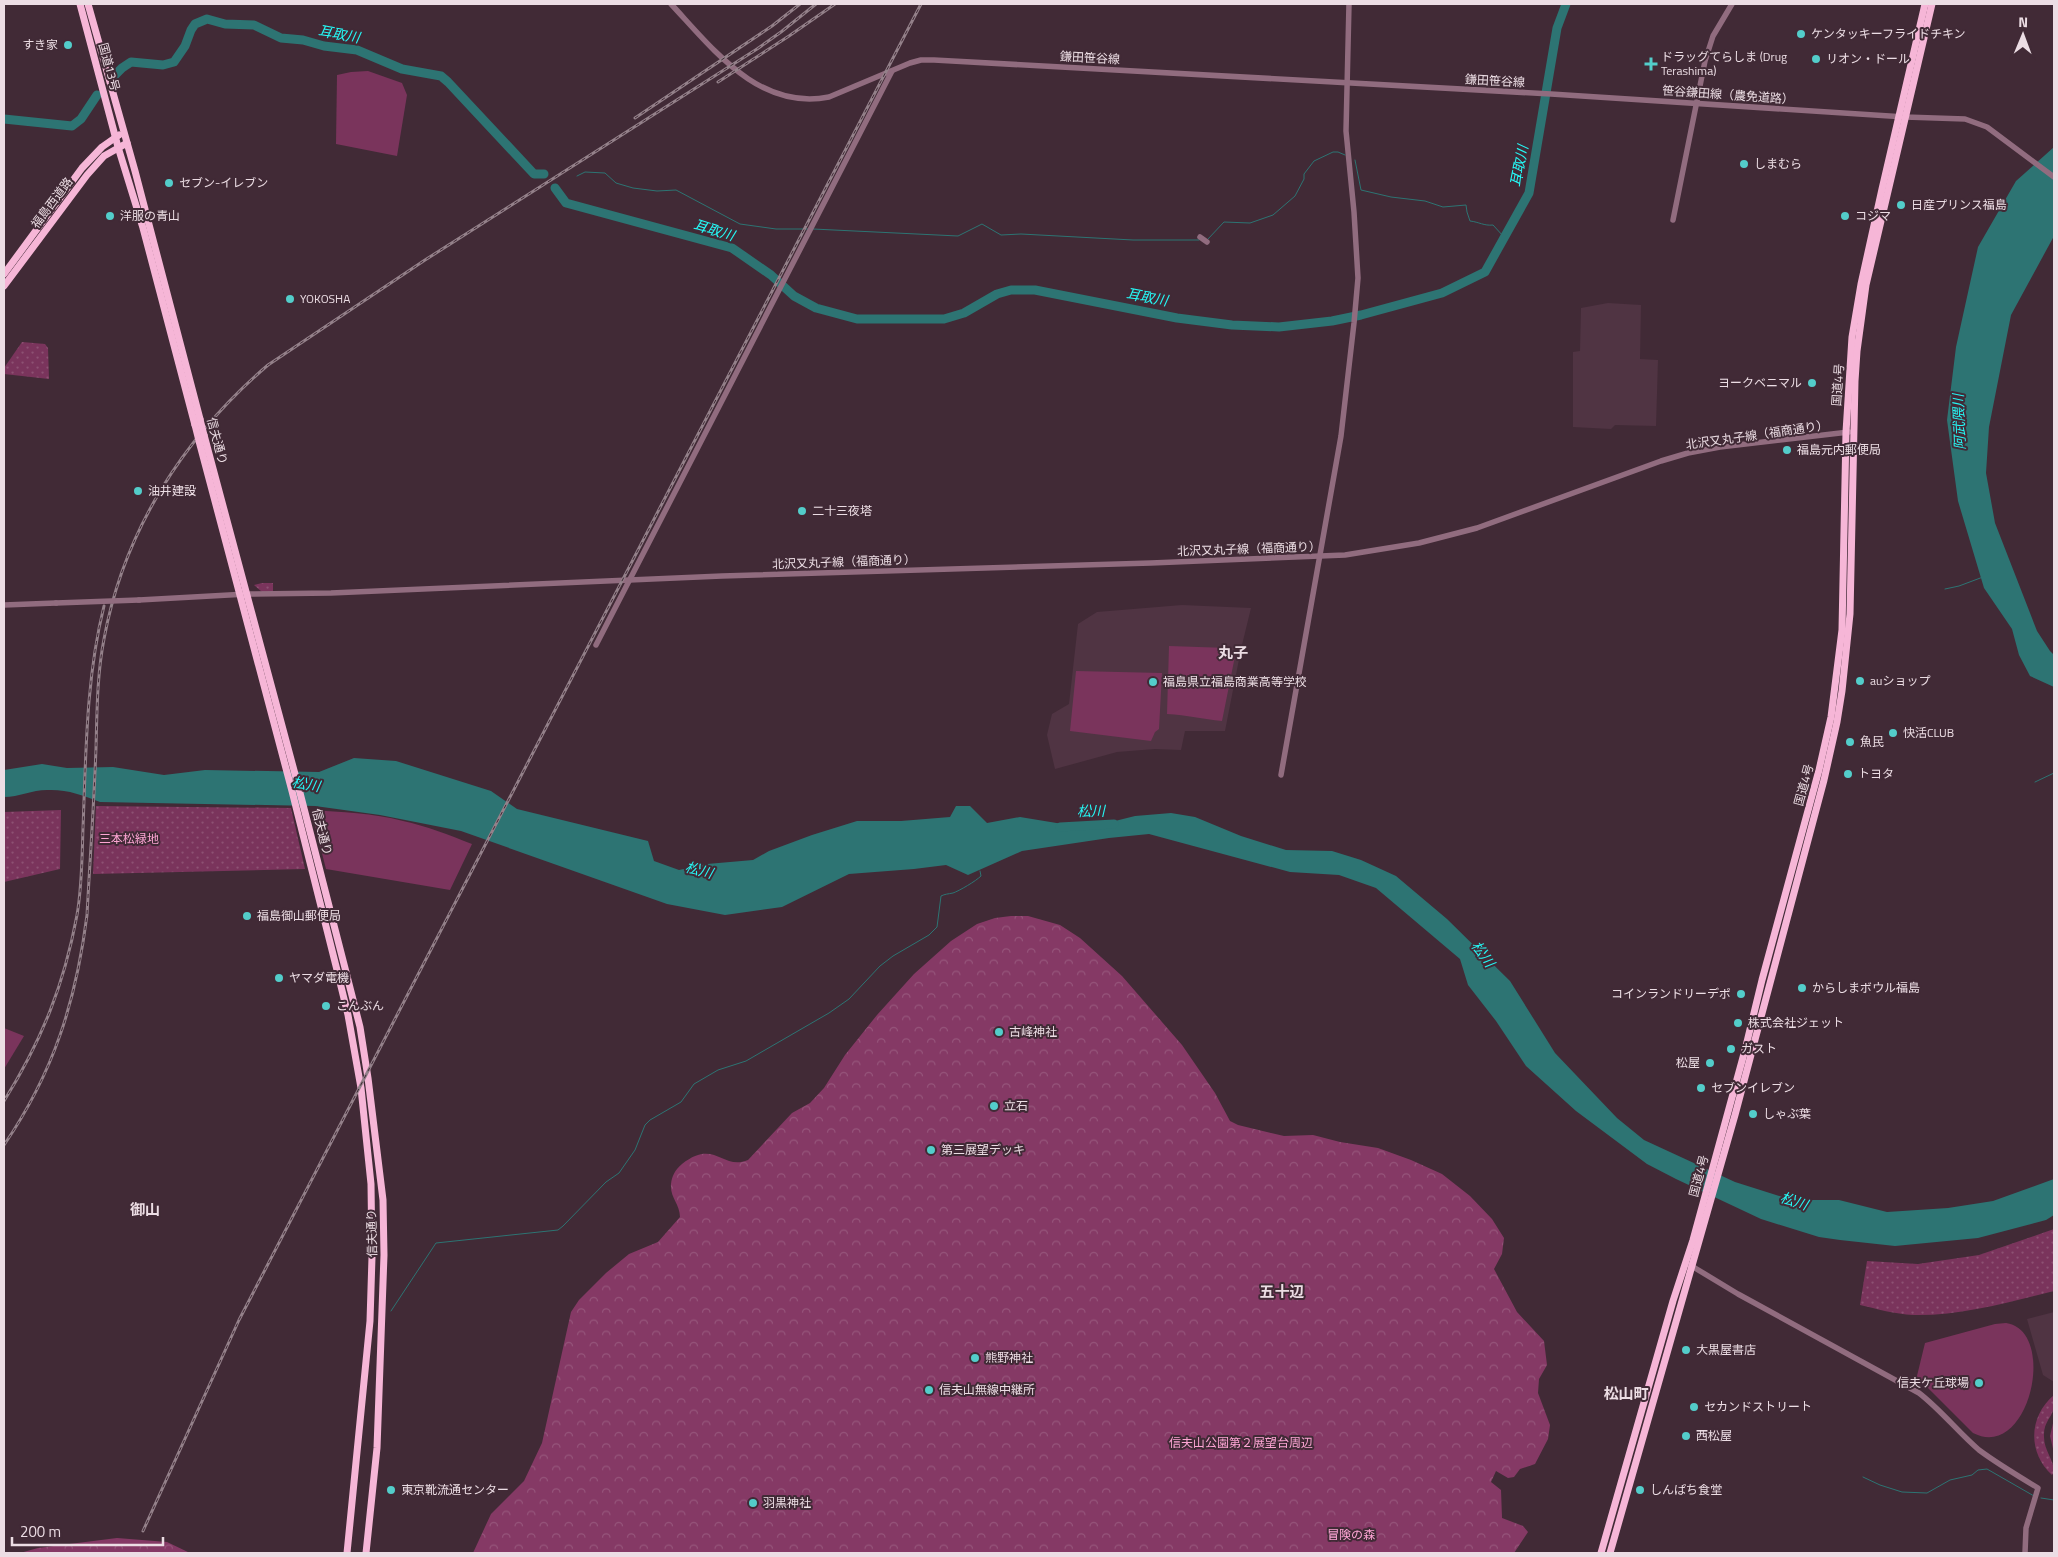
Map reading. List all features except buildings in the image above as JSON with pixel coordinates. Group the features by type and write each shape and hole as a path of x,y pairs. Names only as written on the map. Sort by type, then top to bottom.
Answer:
{"highway":[{"name":"国道13号","path":"80,4 115,137"},
{"name":"国道13号","path":"88,4 124,133"},
{"name":"国道4号","path":"1696,1242 1727,1116 1819,770 1833,709 1842,630 1850,432 1857,351 1866,285 1926,4"},
{"name":"国道4号","path":"1901,117 1932,4"},
{"name":"福島西道路","path":"4,274 82,168 102,147 124,133"},
{"name":"信夫通り","path":"124,133 278,730 360,1027 377,1141 383,1200 384,1264 378,1448 366,1553"},
{"name":"信夫通り","path":"115,137 198,422"},
{"name":"福島西道路","path":"4,286 87,175 104,156 127,143"},
{"name":"国道4号","path":"1601,1553 1673,1301 1696,1242 1733,1121 1824,780 1837,722 1844,678 1850,614 1850,432"},
{"name":"信夫通り","path":"317,874 357,1061 371,1184 370,1321 348,1553"},
{"name":"国道4号","path":"1610,1553 1688,1264"}],"street":[{"name":"鎌田笹谷線","path":"671,4 726,63 755,84 774,93 796,98 822,98 847,90 916,61 934,60 1551,94"},
{"path":"1281,775 1341,436 1355,312 1358,278 1346,131 1350,4"},
{"path":"1673,220 1705,61 1713,36 1732,4"},
{"path":"596,644 892,71"},
{"name":"笹谷鎌田線（農免道路）","path":"1551,94 1901,117"},
{"path":"1901,117 1965,119 1973,121 1987,127 2054,177"},
{"path":"1200,237 1207,242"},
{"name":"北沢又丸子線（福商通り）","path":"4,605 243,594 1320,557 1395,548 1477,528 1661,461 1688,453 1749,443 1850,432"},
{"path":"1688,1264 1738,1294 1919,1393 1933,1404 1979,1450 2038,1488 2026,1528 2025,1553"}],"shaded area":[{"path":"1608,303 1641,305 1640,359 1658,360 1656,426 1615,425 1611,429 1573,427 1573,352 1580,351 1581,308"},
{"name":"福島県立福島商業高等学校","path":"1182,605 1251,608 1225,731 1185,731 1181,750 1155,749 1117,752 1055,769 1047,735 1052,714 1069,704 1078,624 1097,612"},
{"path":"2054,1312 2054,1382 2043,1375 2027,1319"}],"green space":[{"path":"368,71 402,83 407,95 397,156 336,144 337,75"},
{"path":"22,342 45,344 48,348 49,379 4,374 4,368"},
{"path":"273,583 273,592 262,592 254,585"},
{"path":"1169,646 1228,648 1235,656 1222,721 1167,714"},
{"path":"1076,671 1162,673 1159,729 1155,732 1151,741 1070,731"},
{"name":"三本松緑地","path":"96,806 291,808 305,869 93,874"},
{"path":"61,810 60,869 4,882 4,812"},
{"path":"311,810 357,813 392,818 429,828 472,844 450,890 326,869"},
{"path":"1028,916 1060,925 1080,938 1122,976 1182,1045 1215,1093 1230,1121 1238,1125 1284,1136 1313,1135 1340,1142 1378,1148 1411,1160 1442,1174 1470,1196 1492,1219 1504,1238 1502,1254 1494,1269 1517,1312 1544,1341 1547,1365 1539,1379 1538,1393 1550,1425 1548,1439 1535,1464 1520,1469 1514,1477 1508,1478 1496,1471 1491,1482 1501,1490 1502,1518 1523,1526 1528,1532 1514,1553 473,1553 491,1514 524,1481 542,1443 571,1312 579,1300 606,1273 629,1254 658,1242 680,1217 680,1212 671,1189 672,1178 677,1169 693,1157 703,1154 711,1154 731,1162 748,1160 792,1113 810,1103 824,1088 845,1055 877,1015 914,974 951,941 977,924 995,918"},
{"path":"4,1028 24,1036 4,1069"},
{"path":"2054,1229 2054,1291 1985,1308 1931,1315 1900,1314 1860,1305 1867,1261 1918,1264 1979,1255"},
{"name":"信夫ケ丘球場","path":"2006,1323 2022,1331 2031,1347 2033,1369 2030,1391 2022,1413 2010,1429 1993,1437 1973,1433 1925,1385 1916,1380 1925,1343 1995,1324"},
{"path":"2054,1395 2054,1407 2044,1432 2044,1442 2054,1467 2052,1475 2038,1456 2034,1434 2040,1413"},
{"path":"2054,1419 2054,1453 2050,1436"},
{"path":"117,1538 167,1542 190,1553 20,1553 38,1548"}],"water":[{"name":"阿武隈川","path":"2054,147 2054,236 2011,315 1989,427 1986,473 1995,523 2037,631 2054,655 2054,687 2030,676 2019,655 2012,629 1984,588 1958,501 1947,420 1956,347 1978,247 2016,181"},
{"path":"354,758 396,761 491,791 517,809 648,841 654,861 679,870 707,864 753,860 769,851 857,821 901,821 950,817 956,806 970,806 987,823 1020,817 1087,828 1135,816 1171,813 1195,817 1241,836 1286,850 1332,851 1361,860 1396,876 1447,919 1510,981 1555,1053 1617,1118 1644,1140 1735,1182 1792,1200 1839,1200 1887,1212 1948,1208 1993,1201 2054,1179 2054,1215 2046,1220 1978,1238 1895,1246 1819,1237 1761,1219 1647,1164 1576,1111 1526,1066 1496,1021 1468,985 1460,959 1376,888 1339,875 1290,872 1149,834 1022,851 968,875 946,865 849,874 782,907 725,915 667,904 461,831 380,815 315,806 100,802 61,790 41,790 4,797 4,770 42,764 67,768 113,767 164,775 205,770 319,772"}],"waterway":[{"name":"耳取川","path":"555,188 566,203 732,248 771,275 794,296 816,308 857,319 944,319 964,313 997,294 1011,290 1035,290 1177,318 1232,325 1279,327 1332,321 1442,293 1485,272 1529,193 1557,28 1566,4"},
{"name":"耳取川","path":"115,75 131,62 163,65 174,62 185,46 195,24 207,19 225,24 254,25 281,38 357,50 402,69 441,76 534,174 544,174"},
{"name":"耳取川","path":"4,119 72,126 81,119 97,95"},
{"path":"1208,239 1224,222 1250,223 1273,215 1295,196 1304,179 1304,174 1314,161 1333,152 1345,155"},
{"path":"1355,160 1361,190 1391,197 1425,201 1443,207 1466,205 1470,221 1493,225 1504,237"},
{"path":"577,176 585,172 605,173 616,183 633,188 657,191 676,190 740,224 776,229 809,229"},
{"path":"813,229 958,236 982,224 1001,235 1021,234 1133,240 1199,240"},
{"path":"1945,589 1983,577"},
{"path":"2035,782 2054,773"},
{"name":"松川","path":"1060,827 1114,824"},
{"path":"391,1311 436,1243 558,1230 606,1182 619,1173 635,1150 645,1125 650,1120 681,1102 694,1084 718,1070 746,1061 829,1013 849,999 880,966 893,956 929,935 937,927 941,896 956,892 972,883 981,876 980,871"},
{"path":"1863,1477 1902,1492 1927,1493 1950,1480 1972,1475 1978,1470 1987,1469 2034,1496"},
{"path":"2041,1498 2054,1500"}],"railway":[{"path":"635,118 772,26 800,4"},
{"path":"4,1145 37,1090 49,1063 69,1006 82,947 87,915 100,666 113,599 126,560 143,523 162,488 184,455 210,423 268,365 425,260 757,49 816,4"},
{"path":"718,82 835,4"},
{"path":"143,1531 239,1320 921,4"},
{"path":"4,1101 30,1056 50,1011 72,941 80,894 90,688 104,606"}],"place":[{"name":"ケンタッキーフライドチキン","path":"1801,34"},
{"name":"すき家","path":"68,45"},
{"name":"リオン・ドール","path":"1816,59"},
{"name":"ドラッグてらしま (Drug Terashima)","path":"1651,64"},
{"name":"しまむら","path":"1744,164"},
{"name":"セブン-イレブン","path":"169,183"},
{"name":"日産プリンス福島","path":"1901,205"},
{"name":"洋服の青山","path":"110,216"},
{"name":"コジマ","path":"1845,216"},
{"name":"YOKOSHA","path":"290,299"},
{"name":"ヨークベニマル","path":"1812,383"},
{"name":"福島元内郵便局","path":"1787,450"},
{"name":"油井建設","path":"138,491"},
{"name":"二十三夜塔","path":"802,511"},
{"name":"auショップ","path":"1860,681"},
{"name":"福島県立福島商業高等学校","path":"1153,682"},
{"name":"快活CLUB","path":"1893,733"},
{"name":"魚民","path":"1850,742"},
{"name":"トヨタ","path":"1848,774"},
{"name":"福島御山郵便局","path":"247,916"},
{"name":"ヤマダ電機","path":"279,978"},
{"name":"からしまボウル福島","path":"1802,988"},
{"name":"コインランドリーデポ","path":"1741,994"},
{"name":"こんぶん","path":"326,1006"},
{"name":"株式会社ジェット","path":"1738,1023"},
{"name":"古峰神社","path":"999,1032"},
{"name":"ガスト","path":"1731,1049"},
{"name":"松屋","path":"1710,1063"},
{"name":"セブンイレブン","path":"1701,1088"},
{"name":"立石","path":"994,1106"},
{"name":"しゃぶ葉","path":"1753,1114"},
{"name":"第三展望デッキ","path":"931,1150"},
{"name":"大黒屋書店","path":"1686,1350"},
{"name":"熊野神社","path":"975,1358"},
{"name":"信夫ケ丘球場","path":"1979,1383"},
{"name":"信夫山無線中継所","path":"929,1390"},
{"name":"セカンドストリート","path":"1694,1407"},
{"name":"西松屋","path":"1686,1436"},
{"name":"東京靴流通センター","path":"391,1490"},
{"name":"しんぱち食堂","path":"1640,1490"},
{"name":"羽黒神社","path":"753,1503"}],"district":[{"name":"丸子","path":"1233,653"},
{"name":"御山","path":"145,1210"},
{"name":"五十辺","path":"1282,1292"},
{"name":"松山町","path":"1626,1394"}],"park label":[{"name":"信夫山公園第２展望台周辺","path":"1241,1443"},
{"name":"冒険の森","path":"1351,1535"}]}
